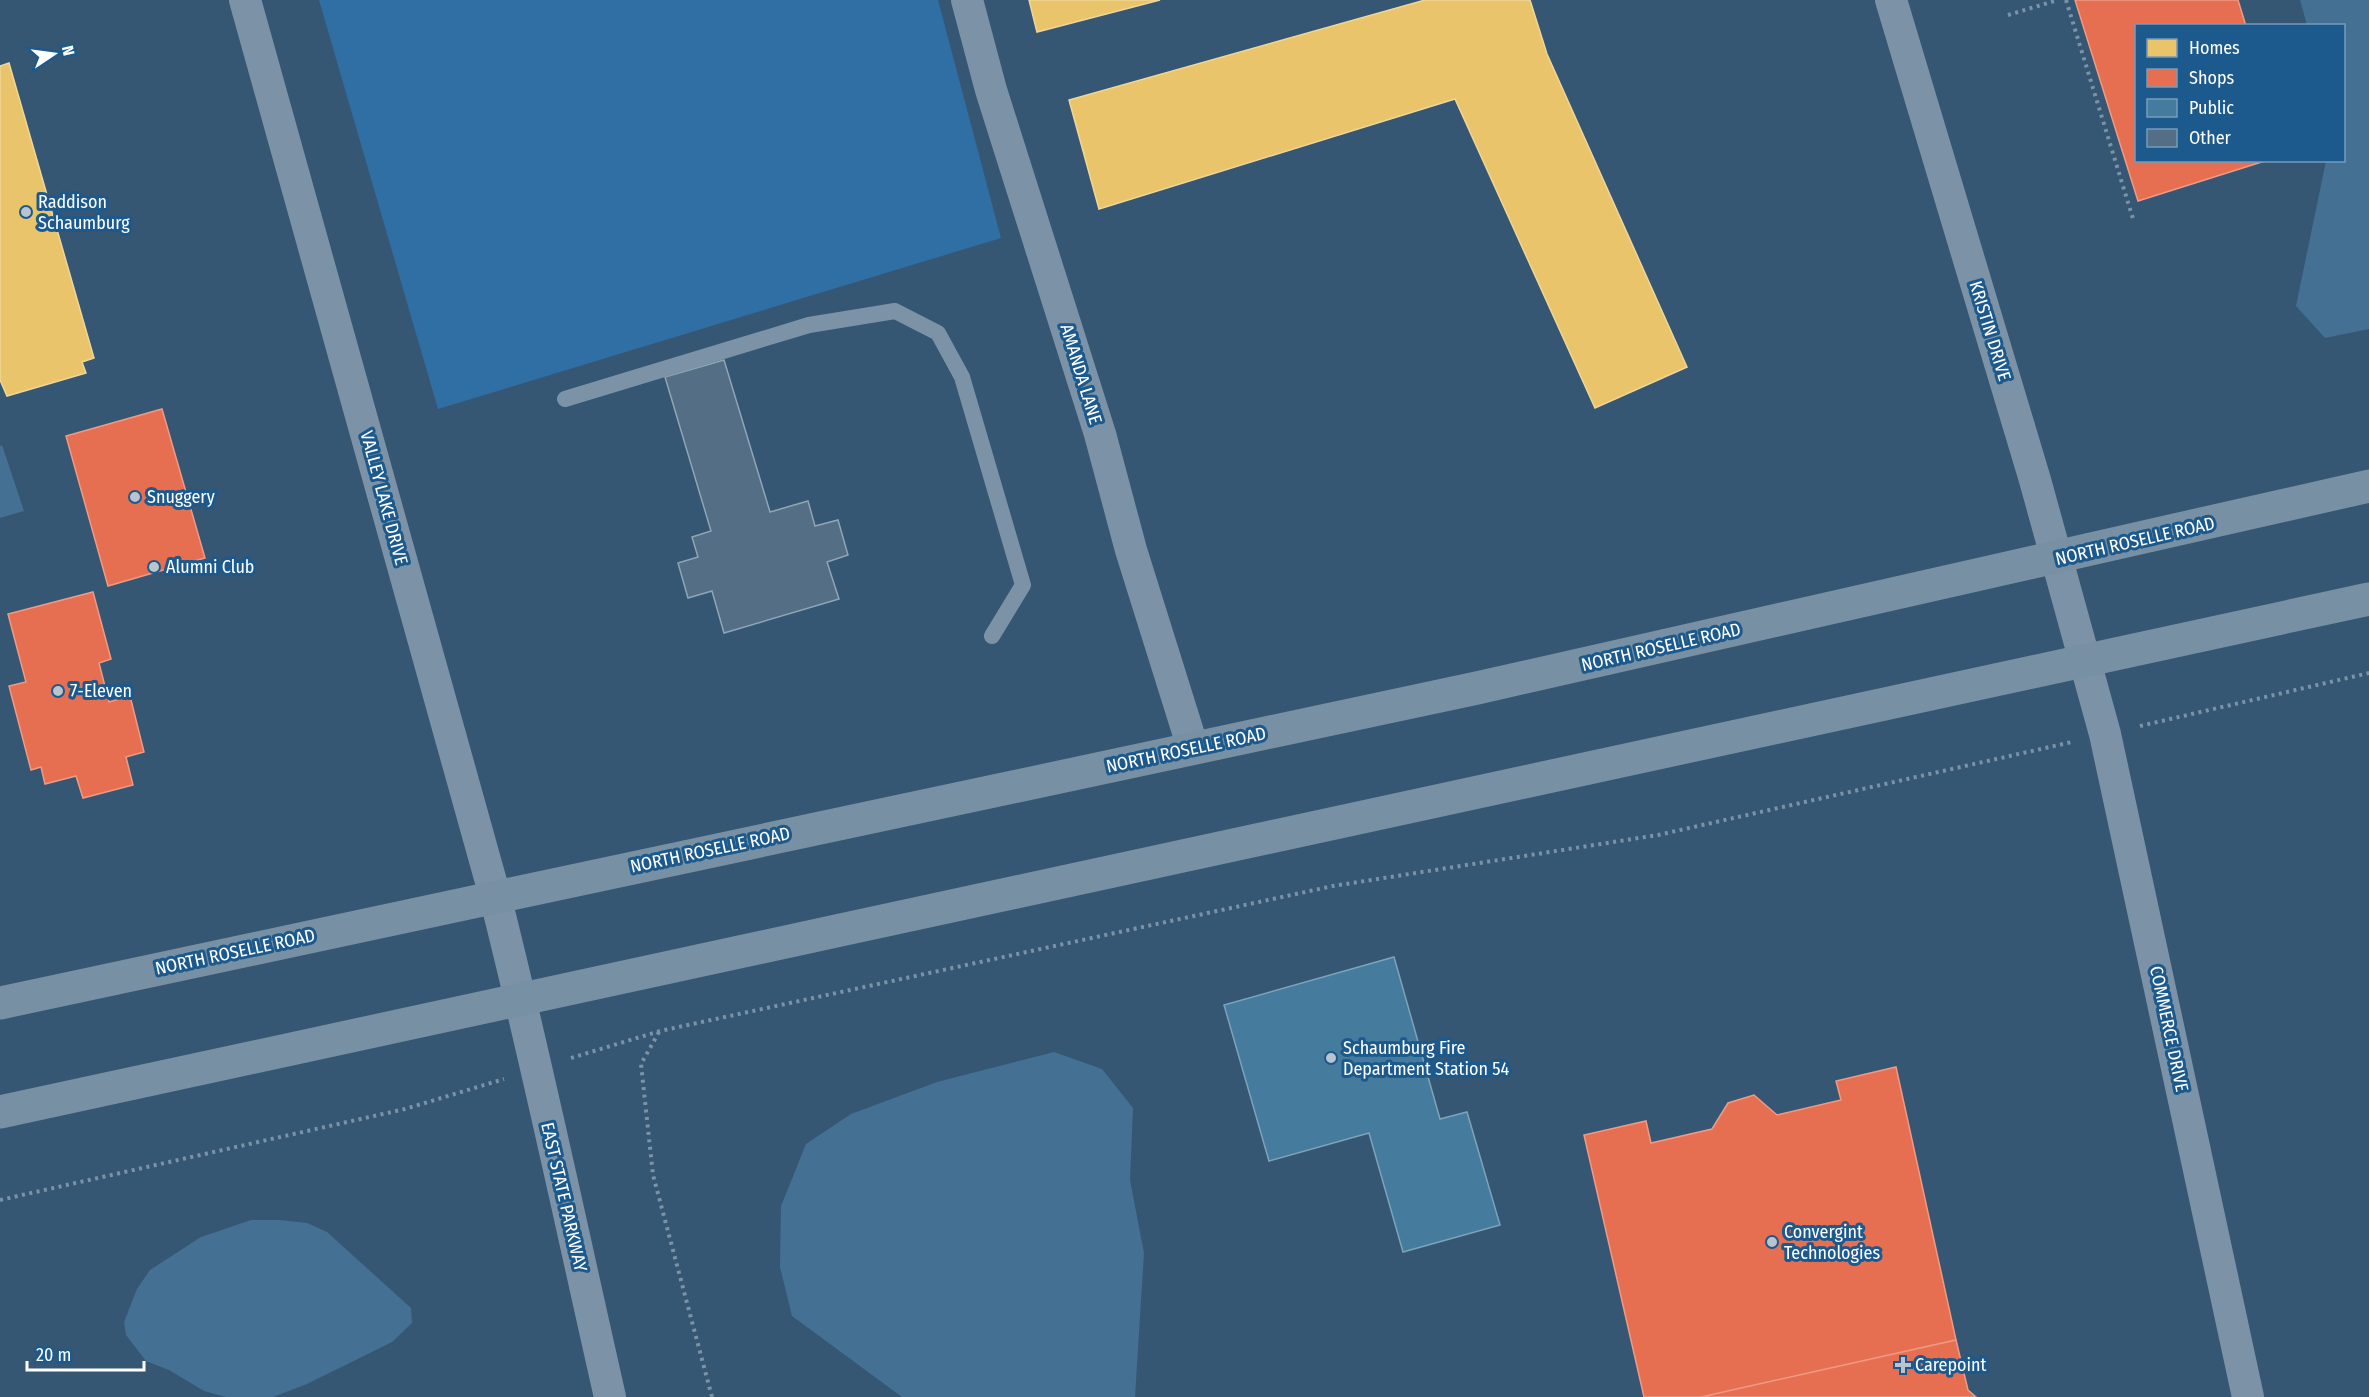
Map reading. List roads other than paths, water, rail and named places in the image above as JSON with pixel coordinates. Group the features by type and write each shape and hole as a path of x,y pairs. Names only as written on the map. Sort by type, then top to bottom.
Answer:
{"main road":[{"name":"NORTH ROSELLE ROAD","path":"0,1003 1477,688 2057,559 2369,486"},
{"path":"0,1112 521,997 2085,663 2369,599"}],"street":[{"name":"VALLEY LAKE DRIVE","path":"245,0 495,896 521,997"},
{"name":"AMANDA LANE","path":"967,0 991,90 1100,434 1131,550 1193,748"},
{"name":"KRISTIN DRIVE","path":"1891,0 2057,559 2085,663"},
{"name":"COMMERCE DRIVE","path":"2085,663 2108,746 2248,1397"},
{"name":"EAST STATE PARKWAY","path":"521,997 535,1070 610,1397"}],"lane":[{"path":"565,399 809,325 895,311 938,333 962,377 1023,585 992,636"}],"place":[{"name":"Raddison Schaumburg","path":"26,212"},
{"name":"Snuggery","path":"135,497"},
{"name":"Alumni Club","path":"154,567"},
{"name":"7-Eleven","path":"58,691"},
{"name":"Schaumburg Fire Department Station 54","path":"1331,1058"},
{"name":"Convergint Technologies","path":"1772,1242"},
{"name":"Carepoint","path":"1903,1365"}]}
